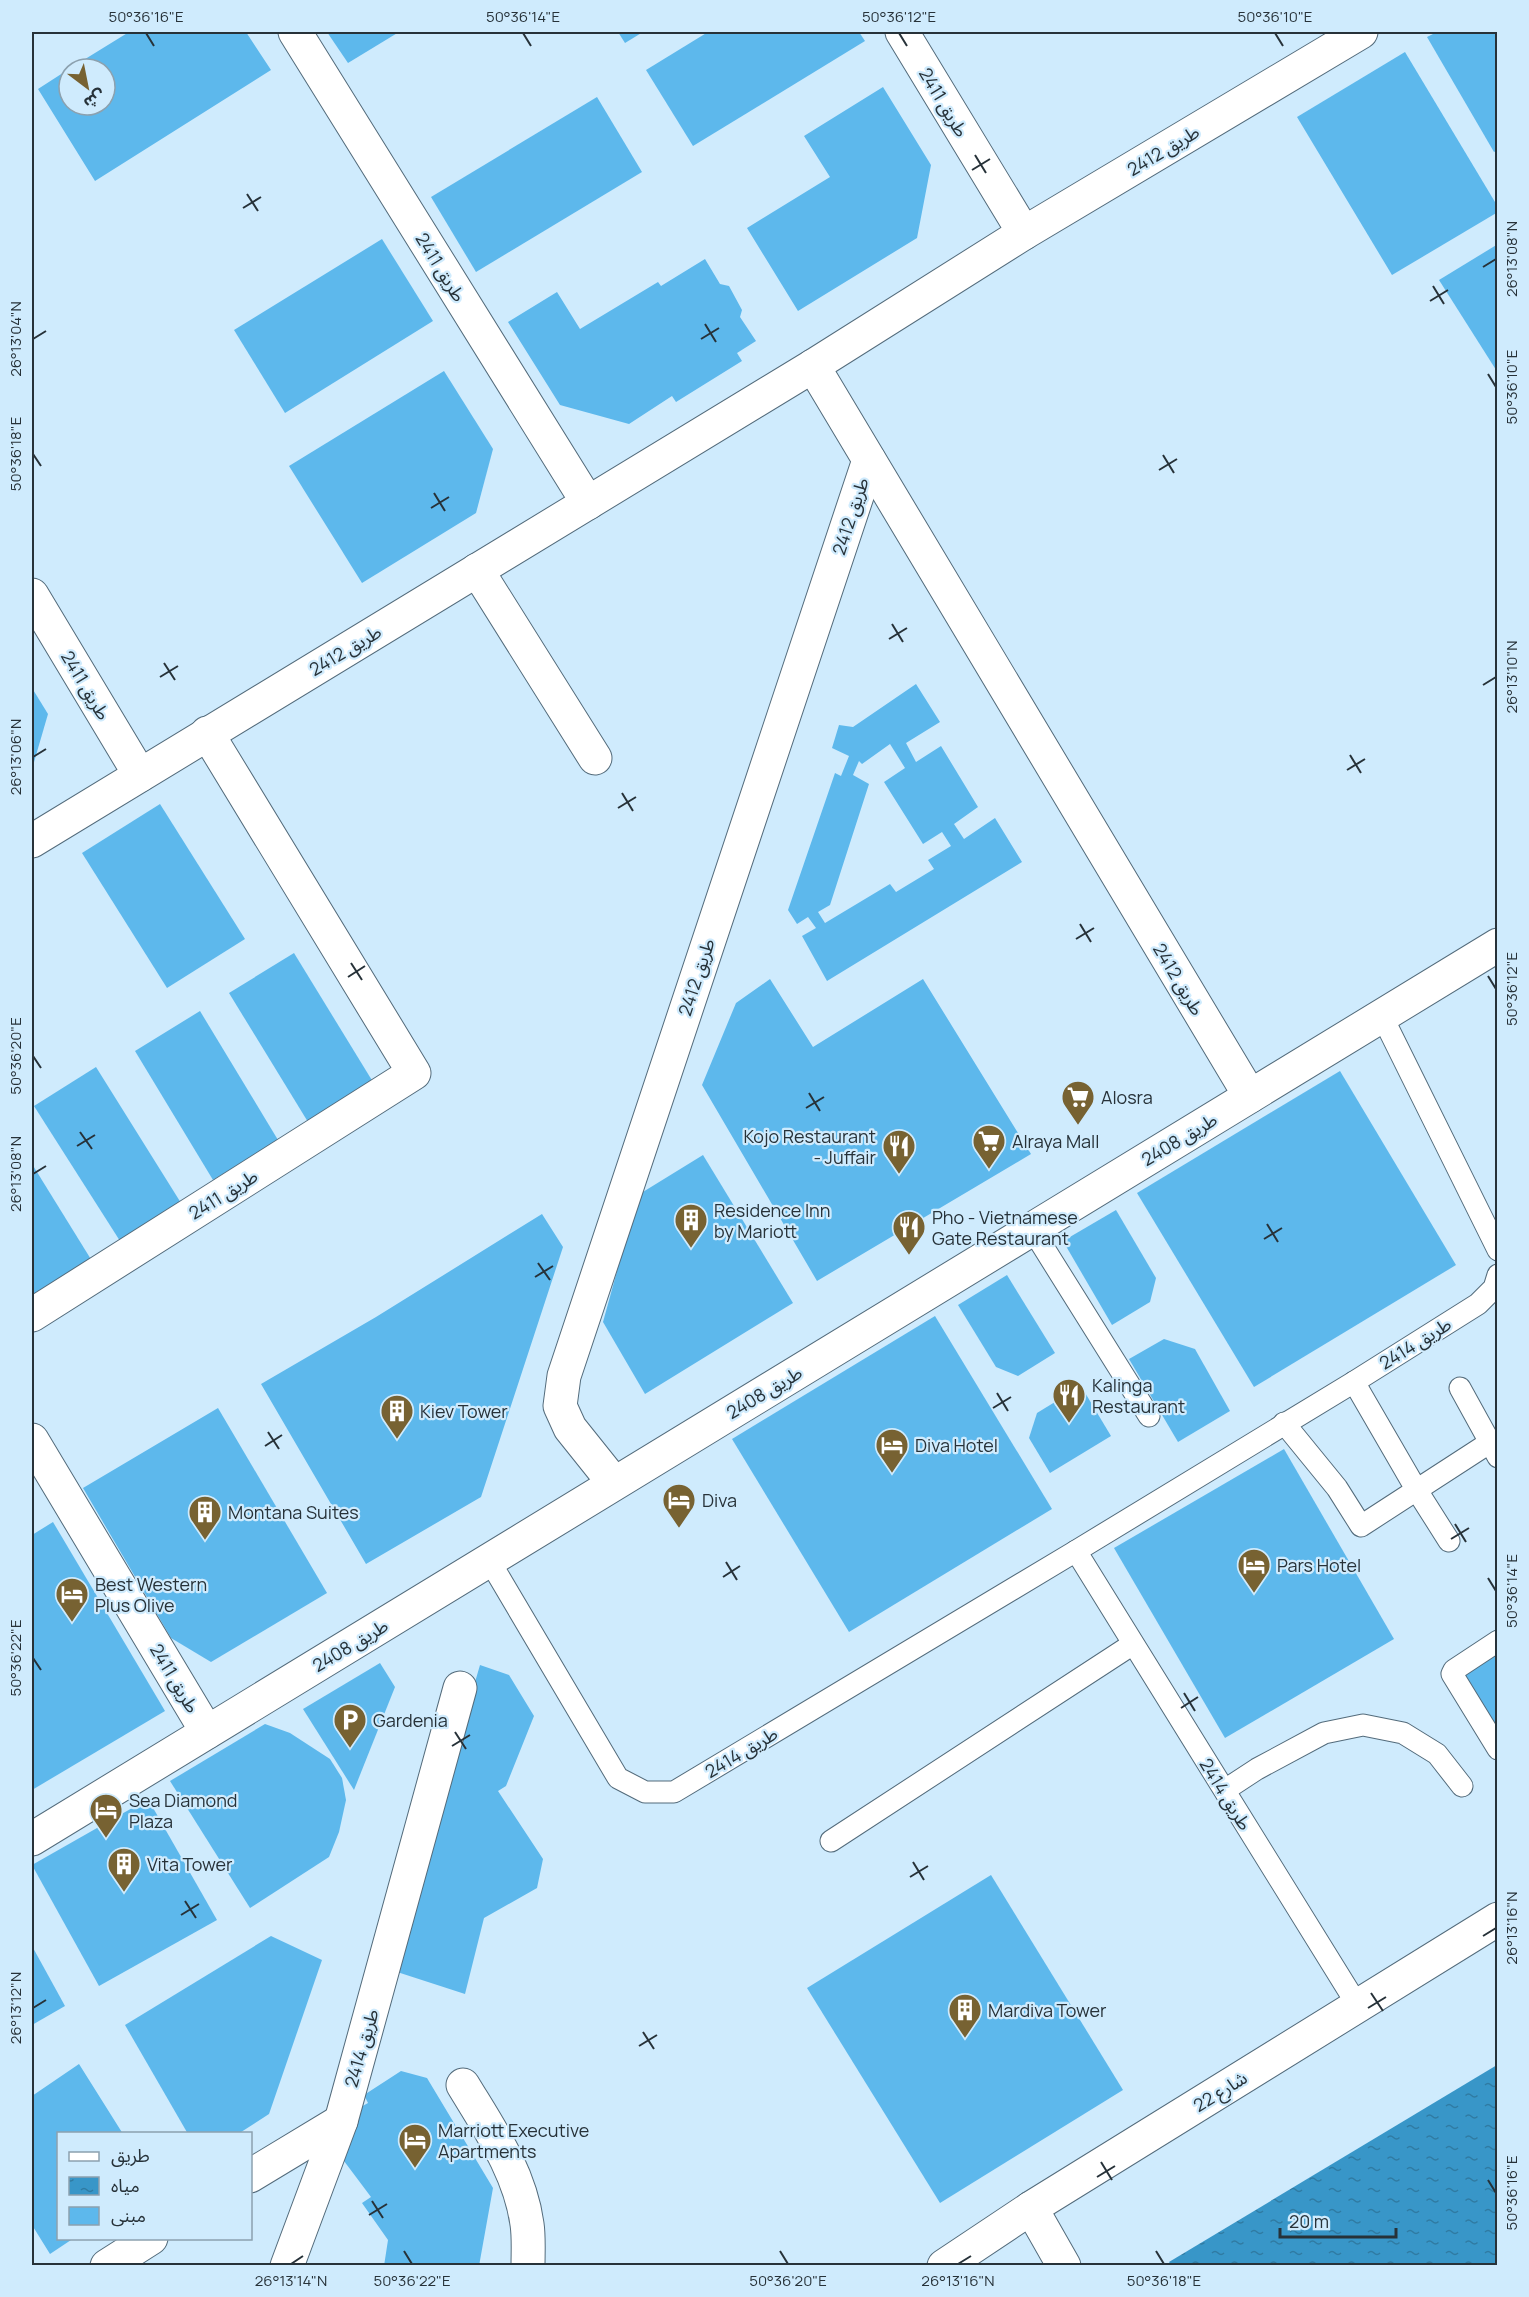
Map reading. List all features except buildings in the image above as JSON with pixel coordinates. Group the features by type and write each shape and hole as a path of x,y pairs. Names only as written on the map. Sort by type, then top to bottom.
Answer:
{"street":[{"name":"طريق 2411","path":"295,32 588,503"},
{"name":"طريق 2411","path":"902,32 1024,233"},
{"name":"طريق 2412","path":"32,841 813,366 1024,233 1361,32"},
{"name":"طريق 2412","path":"813,366 1250,1096"},
{"name":"طريق 2412","path":"614,1483 570,1428 560,1406 564,1376 869,460"},
{"path":"477,570 594,758"},
{"name":"طريق 2411","path":"32,595 140,775"},
{"name":"طريق 2411","path":"32,1315 414,1073 207,733"},
{"name":"طريق 2408","path":"32,1839 1497,945"},
{"name":"طريق 2411","path":"32,1440 207,1732"},
{"name":"طريق 2414","path":"287,2265 340,2121 460,1688"},
{"name":"شارع 22","path":"944,2265 1030,2208 1497,1919"},
{"path":"463,2085 509,2164 521,2196 527,2224 528,2265"},
{"path":"252,2175 340,2121"},
{"path":"1030,2208 1064,2265"},
{"path":"107,2265 148,2240"}],"lane":[{"path":"1382,1016 1497,1250"},
{"path":"1032,1229 1149,1416"},
{"name":"طريق 2414","path":"489,1560 618,1778 645,1792 674,1792 1354,1382 1478,1304 1496,1285"},
{"path":"1354,1382 1449,1541"},
{"path":"1284,1423 1336,1488 1361,1526 1416,1489 1493,1450 1460,1388"},
{"name":"طريق 2414","path":"1076,1551 1358,2006"},
{"path":"1497,1641 1454,1670 1452,1674 1497,1749"},
{"path":"831,1841 1133,1644"},
{"path":"1225,1790 1257,1769 1324,1733 1363,1725 1403,1733 1437,1754 1462,1786"}],"water":[{"path":"1497,2065 1497,2265 1171,2265 1169,2262"}],"place":[{"name":"Alosra","path":"1078,1126"},
{"name":"Alraya Mall","path":"989,1170"},
{"name":"Kojo Restaurant - Juffair","path":"899,1175"},
{"name":"Residence Inn by Mariott","path":"691,1249"},
{"name":"Pho - Vietnamese Gate Restaurant","path":"909,1256"},
{"name":"Kalinga Restaurant","path":"1069,1424"},
{"name":"Kiev Tower","path":"397,1440"},
{"name":"Diva Hotel","path":"892,1474"},
{"name":"Diva","path":"679,1529"},
{"name":"Montana Suites","path":"205,1541"},
{"name":"Pars Hotel","path":"1254,1594"},
{"name":"Best Western Plus Olive","path":"72,1623"},
{"name":"Gardenia","path":"350,1749"},
{"name":"Sea Diamond Plaza","path":"106,1839"},
{"name":"Vita Tower","path":"124,1893"},
{"name":"Mardiva Tower","path":"965,2039"},
{"name":"Marriott Executive Apartments","path":"415,2169"}]}
